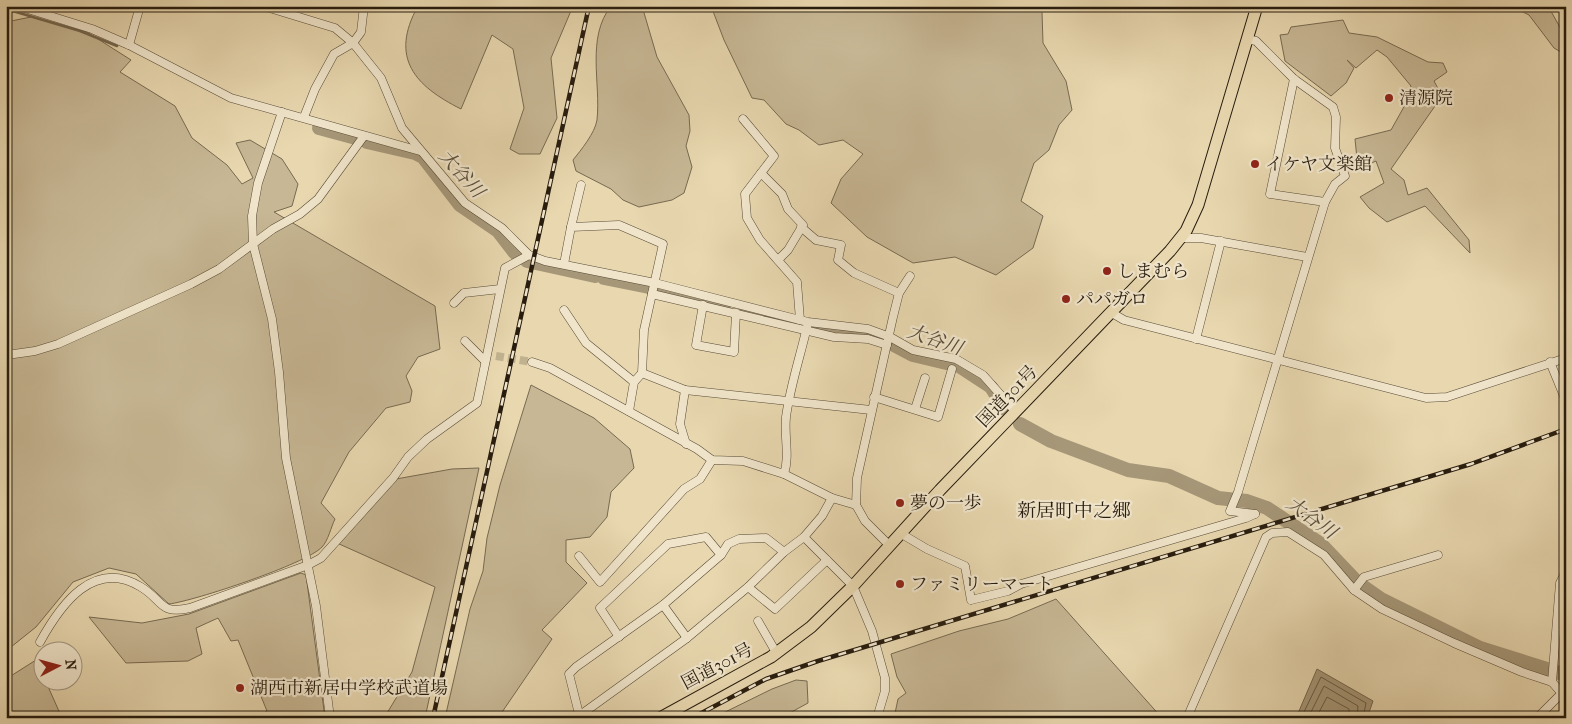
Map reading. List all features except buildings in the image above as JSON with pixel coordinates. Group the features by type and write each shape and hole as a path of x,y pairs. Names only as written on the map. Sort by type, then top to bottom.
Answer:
{"highway":[{"name":"国道301号","path":"660,718 777,654 811,627 853,586 900,533 1112,313 1181,238 1191,222 1201,196 1257,6"}],"street":[{"path":"18,6 92,29 129,45 230,98 420,151"},
{"path":"129,45 140,6"},
{"path":"263,6 335,28 353,43 382,78 402,128 420,151 434,164 465,203 502,228 529,255 545,261 655,284 804,321 868,329 889,341 913,350 956,359 984,375 1012,415"},
{"path":"304,118 315,89 334,54 353,43 361,32 364,6"},
{"path":"900,533 927,549 965,566 971,600 1008,592 1021,584 1255,514 1230,511 1238,492 1278,361 1306,257 1325,202 1335,184 1345,176 1335,148 1336,117 1333,107 1294,79 1256,41 1247,39"},
{"path":"1294,79 1270,194 1325,202"},
{"path":"282,112 258,183 252,216 253,244 272,319 279,372 286,458 316,606 330,718"},
{"path":"743,119 774,156 744,194 747,218 760,240 797,282 806,331 789,400 784,440 788,462 784,474"},
{"path":"6,353 14,354 35,351 58,344 191,284 219,269 273,228 300,214 318,199 364,136"},
{"path":"761,173 782,194 788,208 803,225 788,250 778,260"},
{"path":"564,264 581,185"},
{"path":"571,227 618,225 663,244 644,330 642,374 634,382 629,411"},
{"path":"801,227 816,240 841,245 838,260 854,273 900,293"},
{"path":"1181,238 1222,241 1306,257"},
{"path":"1196,339 1222,241"},
{"path":"40,642 47,630 80,588 108,577 131,582 142,588 167,610 176,612 308,566 321,558 393,478 408,457 426,438 477,403 505,268 529,255"},
{"path":"889,545 865,521 856,504 857,478 874,397 900,293 910,276"},
{"path":"454,303 464,293 500,289"},
{"path":"652,294 834,337 889,341"},
{"path":"703,306 696,345 734,352 736,313"},
{"path":"564,310 586,343 634,382"},
{"path":"1112,313 1124,320 1278,361 1433,399 1447,397 1566,358"},
{"path":"465,340 486,357 496,356"},
{"path":"532,362 550,368 629,411 712,460 743,461 784,474 832,498 856,504"},
{"path":"1550,362 1566,401"},
{"path":"874,397 938,417 952,368"},
{"path":"642,374 685,390 871,410"},
{"path":"915,409 924,378"},
{"path":"685,390 680,424 686,444"},
{"path":"578,556 600,582 684,489 700,479 712,460"},
{"path":"784,552 766,538 739,539 728,544 721,555 663,605 569,674 580,717 687,638 748,587 784,552 804,537 822,516 832,498"},
{"path":"1187,718 1266,537 1272,533 1288,532 1324,555 1354,590 1382,609 1420,628 1522,672 1552,682 1564,693 1537,718"},
{"path":"619,637 600,608 664,548 678,541 706,537 721,555"},
{"path":"804,537 853,586 872,631 885,678 885,691 877,718"},
{"path":"1354,590 1364,577 1438,555"},
{"path":"748,587 775,608 827,560"},
{"path":"1552,682 1560,583 1566,571"},
{"path":"663,605 687,638"},
{"path":"758,621 777,654"}],"shaded area":[{"path":"418,6 573,6 551,58 557,118 540,154 519,154 510,149 524,108 513,49 492,35 461,109 431,91 411,68 407,55 406,41 410,24"},
{"path":"611,6 642,6 657,57 689,115 690,131 686,146 692,167 684,193 672,200 639,207 623,200 611,189 576,171 573,160 591,136 596,125 598,106 597,46 603,19"},
{"path":"711,6 1031,6 1042,12 1043,43 1066,81 1072,110 1059,125 1049,150 1034,163 1021,201 1043,216 1033,248 996,275 955,257 913,263 867,237 831,203 841,179 863,154 843,140 819,145 799,130 786,124 764,100 752,98 724,40"},
{"path":"1511,6 1548,6 1566,38 1566,55 1554,48 1529,15"},
{"path":"31,17 87,32 131,60 120,72 175,106 192,138 227,165 242,184 253,178 236,143 250,140 282,159 298,184 292,206 274,212 435,306 440,349 418,357 406,376 412,391 410,402 386,408 349,452 321,503 335,519 328,538 322,547 312,554 295,563 249,581 169,604 136,574 109,568 73,582 36,627 6,651 6,22"},
{"path":"1343,20 1349,33 1377,37 1428,62 1443,63 1447,72 1434,81 1442,96 1391,169 1404,180 1408,195 1427,188 1469,240 1470,253 1425,206 1387,222 1369,208 1360,197 1384,183 1376,161 1358,169 1355,139 1391,130 1405,105 1411,86 1387,57 1377,50 1356,68 1347,60 1354,68 1346,83 1331,96 1285,61 1280,35 1288,34 1291,27"},
{"path":"531,385 594,418 630,449 634,468 611,492 607,517 590,537 566,540 566,562 587,583 542,630 552,639 498,718 445,718 470,609 483,571 487,538 500,485"},
{"path":"479,468 425,718 384,718 412,672 435,587 337,543 396,479 452,469"},
{"path":"301,573 306,575 325,718 256,718 267,711 238,640 231,641 218,618 196,628 202,654 188,661 126,663 89,617 142,623 189,614"},
{"path":"1056,599 1162,718 894,718 898,699 906,693 897,677 891,654 959,631 1008,619"},
{"path":"32,663 32,692 50,692 62,718 6,718 6,679"},
{"path":"796,680 807,681 808,703 786,715 788,718 713,718 772,689"}],"water":[{"path":"1317,669 1373,701 1367,718 1296,718"}],"waterway":[{"name":"大谷川","path":"6,9 80,31 117,46"},
{"name":"大谷川","path":"319,128 356,138"},
{"name":"大谷川","path":"367,142 415,153 423,157 460,205 498,231 515,253"},
{"name":"大谷川","path":"527,261 595,276"},
{"name":"大谷川","path":"604,278 649,287"},
{"name":"大谷川","path":"655,289 725,304"},
{"name":"大谷川","path":"746,310 800,325"},
{"name":"大谷川","path":"808,327 827,331 877,336 913,355 959,366 991,387 1005,409"},
{"name":"大谷川","path":"1020,424 1051,441 1128,470 1169,476 1218,498 1247,501 1267,508 1321,544 1358,583 1381,599 1480,648 1566,675"}],"tunnel":[{"path":"496,356 532,362"}],"railway":[{"path":"433,718 589,6"},
{"path":"692,718 766,679 818,661 1471,464 1566,429"}],"place":[{"name":"清源院","path":"1389,98"},
{"name":"イケヤ文楽館","path":"1255,164"},
{"name":"しまむら","path":"1107,271"},
{"name":"パパガロ","path":"1066,299"},
{"name":"夢の一歩","path":"900,503"},
{"name":"ファミリーマート","path":"900,584"},
{"name":"湖西市新居中学校武道場","path":"240,688"}],"district":[{"name":"新居町中之郷","path":"1074,510"}]}
